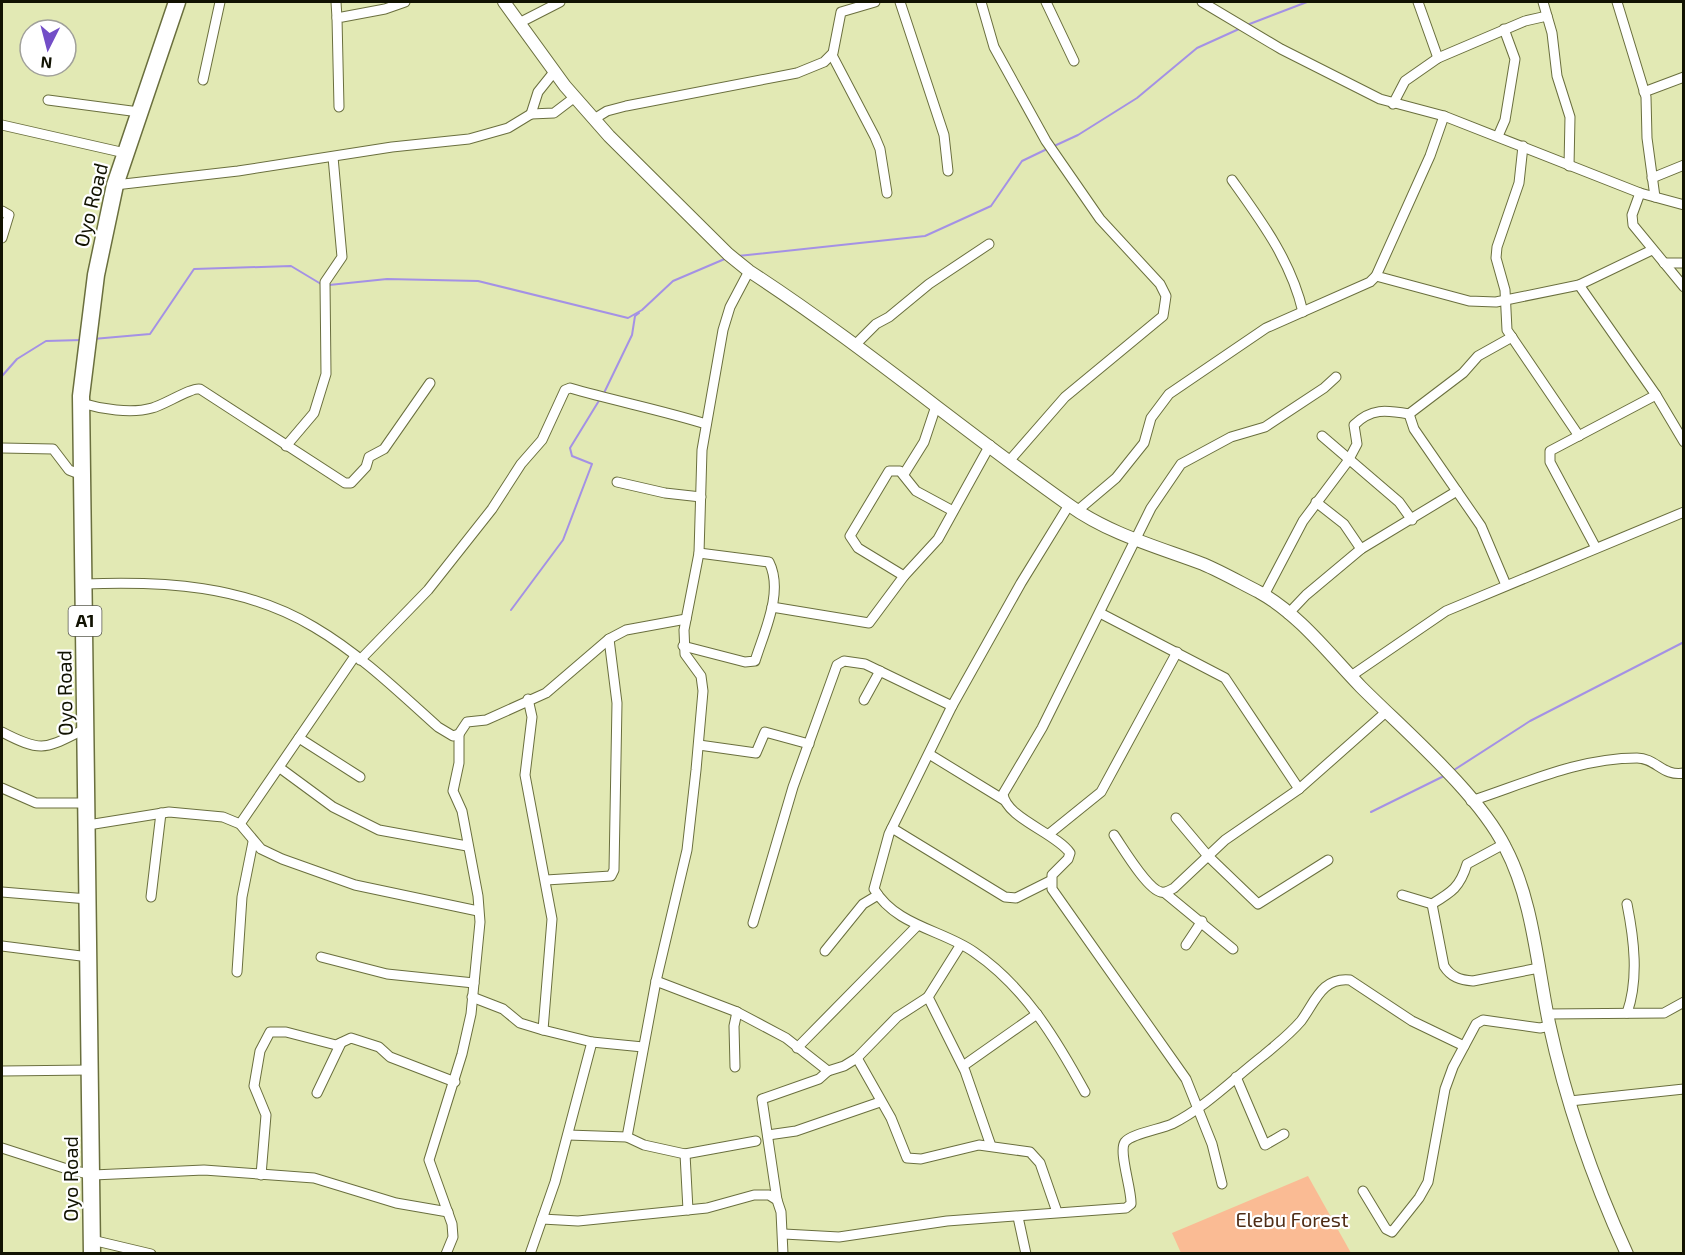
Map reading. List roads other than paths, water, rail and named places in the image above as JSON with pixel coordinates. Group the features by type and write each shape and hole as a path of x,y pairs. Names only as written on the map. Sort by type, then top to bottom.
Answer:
{"highway":[{"name":"Oyo Road","path":"92,1247 93,1175 81,403 96,275 115,185 177,2"}],"main road":[{"path":"504,2 554,72 594,119 728,254 855,345 1073,508 1135,540 1207,566 1264,595 1288,614 1351,676 1472,801 1504,844 1522,891 1549,1020 1570,1101 1595,1179 1627,1254"}],"street":[{"path":"203,80 220,2"},
{"path":"336,2 339,107"},
{"path":"338,18 385,9 405,2"},
{"path":"519,23 560,2"},
{"path":"594,119 607,111 626,106 797,73 824,62 832,55 841,12 875,2"},
{"path":"900,2 944,135 948,171"},
{"path":"981,2 994,47 1046,141 1100,219 1160,284 1166,296 1165,311 1152,326 1065,396 1010,460"},
{"path":"1046,2 1074,61"},
{"path":"1202,2 1281,49 1393,104 1444,116 1640,193 1683,205"},
{"path":"1418,2 1438,57"},
{"path":"1543,2 1557,76 1570,117 1569,166"},
{"path":"1617,2 1644,92 1655,197"},
{"path":"1393,104 1405,81 1438,57 1504,29 1547,16"},
{"path":"1498,136 1505,120 1515,60 1504,29"},
{"path":"832,55 875,137 886,193"},
{"path":"531,114 538,92 554,72"},
{"path":"1644,92 1683,77"},
{"path":"115,185 488,136 508,128 531,114 554,113 575,97"},
{"path":"48,100 139,112"},
{"path":"1085,1092 1037,1014 1019,990 974,951 918,926 890,908 878,895 874,889 892,828 952,706 1015,593 1073,508 1116,478 1144,443 1151,418 1169,394 1266,328 1370,282 1376,276 1430,156 1444,116"},
{"path":"2,125 125,153"},
{"path":"1523,146 1516,193 1497,247 1496,258 1506,299 1506,330 1579,436"},
{"path":"286,446 311,420 326,374 324,286 342,257 333,157"},
{"path":"1652,178 1683,165"},
{"path":"1232,180 1268,230 1283,256 1298,290 1303,312"},
{"path":"1640,193 1632,215 1633,225 1683,287"},
{"path":"2,211 9,214 2,238"},
{"path":"855,345 876,324 889,317 929,284 989,244"},
{"path":"1376,276 1469,301 1496,302 1579,285 1652,250"},
{"path":"1664,263 1683,262"},
{"path":"627,1137 656,981 687,850 699,745 703,708 701,676 688,660 684,646 686,620 699,553 702,450 723,330 740,285 749,271"},
{"path":"1579,285 1656,395 1683,442"},
{"path":"1264,595 1289,545 1316,502 1348,461 1357,444 1354,425 1366,414 1379,412 1408,414 1463,373 1478,356 1512,337"},
{"path":"1004,800 1006,786 1042,728 1151,508 1181,464 1231,437 1265,427 1336,377"},
{"path":"81,403 102,409 151,409 179,398 195,388 345,483 351,483 366,467 369,457 384,449 430,383"},
{"path":"240,824 358,658 443,573 521,464 542,440 565,390 570,388 620,403 667,411 706,424"},
{"path":"1596,548 1550,459 1550,451 1656,395"},
{"path":"904,474 924,442 936,406"},
{"path":"1408,414 1414,429 1481,526 1506,585"},
{"path":"1322,436 1348,461 1399,502 1412,520"},
{"path":"772,607 869,623 904,576 938,538 990,445"},
{"path":"2,448 53,449 69,470 82,475"},
{"path":"904,576 858,548 850,536 889,471 895,470 904,474 916,491 952,511"},
{"path":"617,482 664,493 701,497"},
{"path":"1288,614 1306,595 1361,549 1457,491"},
{"path":"1316,502 1344,524 1361,549"},
{"path":"1351,676 1446,611 1683,512"},
{"path":"684,646 746,662 754,661 772,607 774,578 769,562 699,553"},
{"path":"85,584 168,584 234,594 270,605 314,627 358,658 438,727 453,736 459,734"},
{"path":"1100,614 1225,678 1299,789"},
{"path":"446,1254 453,1238 453,1224 429,1160 437,1130 455,1082 472,997 480,922 478,896 462,811 453,791 459,763 459,734 467,722 486,720 528,699 546,693 609,639 626,630 686,620"},
{"path":"546,880 611,876 614,870 617,703 609,639"},
{"path":"1049,834 1101,792 1177,652"},
{"path":"753,923 793,787 837,665 844,661 854,660 952,706"},
{"path":"864,700 880,671"},
{"path":"528,699 532,717 525,775 552,919 552,942 543,1030"},
{"path":"1165,893 1174,888 1225,840 1299,789 1386,712"},
{"path":"2,732 28,746 38,748 48,746 87,728"},
{"path":"699,745 756,753 765,732 809,744"},
{"path":"299,738 360,777"},
{"path":"892,828 1005,897 1016,898 1050,881 1070,853 1049,834 1022,819 1004,800 928,754"},
{"path":"1472,801 1545,774 1585,763 1648,759 1668,773 1683,773"},
{"path":"280,768 333,807 379,830 467,846"},
{"path":"2,788 36,803 88,803"},
{"path":"88,825 161,813 202,814 240,824 253,842 282,859 355,885 478,911"},
{"path":"151,897 161,813"},
{"path":"1176,818 1208,856 1258,904 1328,860"},
{"path":"1114,835 1147,881 1157,891 1165,893 1202,921 1233,949"},
{"path":"237,972 242,897 253,842"},
{"path":"1402,895 1432,904 1448,895 1461,882 1467,864 1504,844"},
{"path":"1050,881 1058,898 1186,1079 1198,1107 1222,1184"},
{"path":"2,892 88,899"},
{"path":"825,951 862,904 878,895"},
{"path":"1432,904 1444,966 1449,974 1462,981 1473,981 1539,968"},
{"path":"1627,904 1632,929 1634,994 1627,1013"},
{"path":"1186,945 1202,921"},
{"path":"797,1048 918,926"},
{"path":"2,946 89,957"},
{"path":"783,1254 784,1234 762,1099 819,1079 828,1071 858,1058 897,1017 928,997 960,946"},
{"path":"321,957 387,974 474,982"},
{"path":"784,1234 839,1237 947,1221 1113,1210 1131,1204 1122,1151 1124,1143 1130,1137 1173,1124 1198,1107 1286,1038 1323,988 1340,979 1350,980 1412,1021 1464,1046"},
{"path":"656,981 737,1012 786,1038 828,1071"},
{"path":"472,997 503,1009 520,1023 543,1030 592,1042 643,1047"},
{"path":"928,997 963,1066 991,1146"},
{"path":"1363,1191 1386,1229 1392,1232 1419,1198 1432,1168 1438,1116 1452,1067 1476,1024 1483,1020 1540,1028 1549,1020 1627,1013 1664,1013 1683,1002"},
{"path":"735,1067 734,1026 737,1012"},
{"path":"963,1066 1037,1014"},
{"path":"261,1175 266,1115 254,1086 260,1051 270,1032 278,1031 328,1044 341,1043 351,1038 379,1047 390,1057 455,1082"},
{"path":"530,1254 568,1135 592,1042"},
{"path":"317,1093 341,1043"},
{"path":"858,1058 880,1102 891,1118 907,1158 921,1159 979,1145 1030,1152 1040,1163 1057,1212"},
{"path":"2,1071 90,1070"},
{"path":"1236,1077 1265,1145 1284,1134"},
{"path":"1570,1101 1683,1089"},
{"path":"768,1135 796,1131 880,1102"},
{"path":"568,1135 627,1137 644,1145 685,1154 756,1141"},
{"path":"2,1148 93,1175 204,1170 314,1178 396,1203 448,1212"},
{"path":"685,1154 688,1210"},
{"path":"542,1219 578,1221 707,1208 754,1195 769,1195 777,1200"},
{"path":"1018,1217 1026,1254"},
{"path":"92,1247 151,1254"}],"waterway":[{"path":"1247,25 1307,2"},
{"path":"1052,147 1078,135 1137,98 1197,48 1239,29"},
{"path":"738,256 925,236 991,206 1022,161 1047,149"},
{"path":"329,285 387,279 478,281 628,318 642,310 673,281 727,258"},
{"path":"93,339 150,334 194,269 291,266 321,284"},
{"path":"603,395 632,335 635,316 639,313"},
{"path":"2,376 17,359 46,341 82,340"},
{"path":"511,610 563,540 592,464 572,456 570,448 600,399"},
{"path":"1454,770 1530,721 1684,642"},
{"path":"1371,812 1446,775"}],"park label":[{"name":"Elebu Forest","path":"1292,1220"}]}
